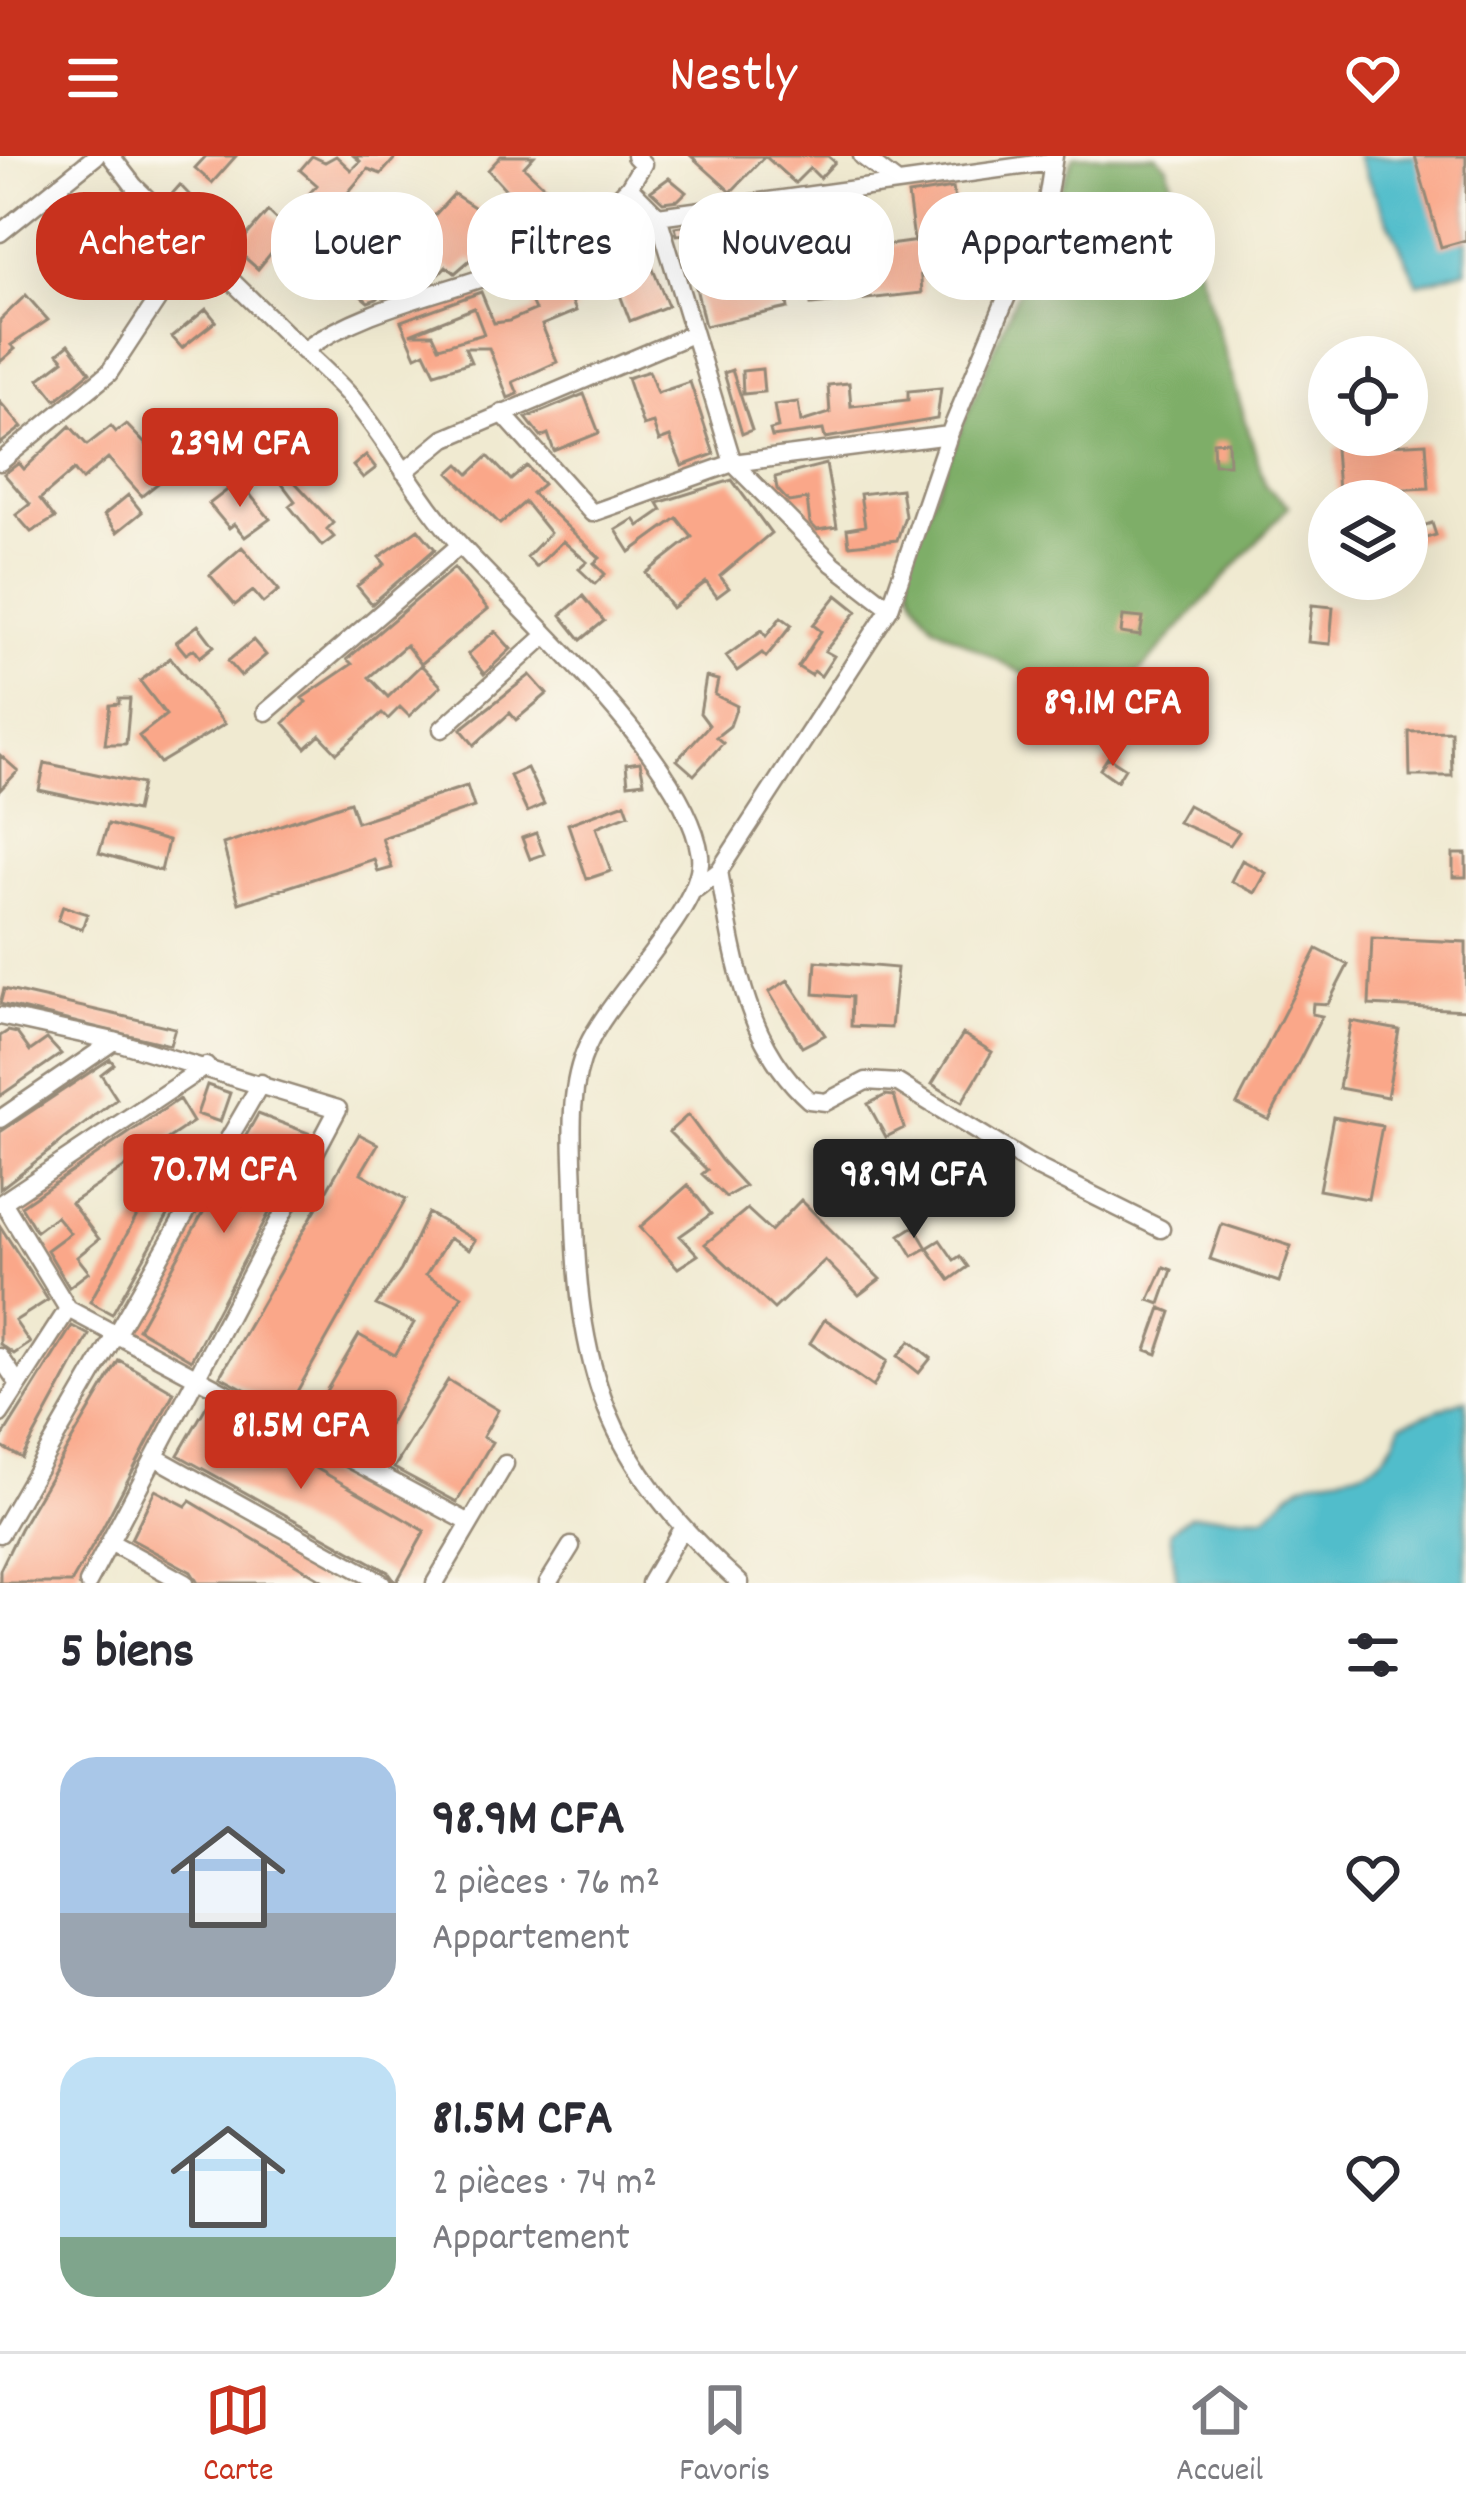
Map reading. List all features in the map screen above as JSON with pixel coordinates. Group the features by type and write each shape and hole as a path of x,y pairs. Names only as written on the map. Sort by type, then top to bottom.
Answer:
{"street":[{"path":"0,233 96,156"},
{"path":"110,156 144,192"},
{"path":"862,156 895,182"},
{"path":"303,351 337,326 506,268 575,236 629,187 643,158"},
{"path":"658,216 1052,159 1047,200 949,436 890,608 718,871 696,888 618,991 585,1050 572,1112 576,1280 584,1346 631,1465 681,1530 740,1583"},
{"path":"629,187 658,216 690,335 733,463 833,564 890,608"},
{"path":"247,296 353,399 460,545 653,759 688,820 700,853 696,888"},
{"path":"0,462 109,373 157,300"},
{"path":"404,472 445,439 690,335"},
{"path":"502,413 592,513 733,463 949,436"},
{"path":"266,712 460,545"},
{"path":"442,729 546,635"},
{"path":"718,871 738,979 769,1049 808,1100 826,1102 866,1081 898,1083 1030,1164 1161,1229"},
{"path":"0,1029 9,1017 114,1040 338,1109 88,1583"},
{"path":"0,1119 114,1040"},
{"path":"206,1066 1,1203 68,1310 470,1523"},
{"path":"0,1534 261,1083"},
{"path":"0,1414 68,1310"},
{"path":"0,1358 18,1383"},
{"path":"155,1457 382,1583"},
{"path":"435,1583 505,1464"},
{"path":"0,1488 14,1507"},
{"path":"650,1583 681,1530"},
{"path":"110,1542 185,1583"},
{"path":"548,1583 571,1546"}],"green space":[{"path":"1074,156 1156,156 1167,166 1175,192 1059,192"},
{"path":"1014,300 1208,300 1266,487 1289,506 1100,716 934,625 913,594 908,557"}],"water":[{"path":"1357,156 1466,156 1466,270 1418,284"},
{"path":"1466,1399 1466,1583 1177,1583 1170,1531 1191,1515 1265,1516 1309,1481 1367,1468 1391,1445 1401,1424"}],"building":[{"path":"206,156 236,156 212,183 195,168"},
{"path":"312,156 325,162 336,156 351,170 360,161 354,156 397,156 381,174 368,169 348,192 311,192 317,185 300,170"},
{"path":"501,156 534,156 524,167 547,189 508,192 488,170"},
{"path":"691,156 765,156 731,192"},
{"path":"765,156 828,156 835,162 820,178 810,168 795,183"},
{"path":"1415,156 1466,156 1466,240 1441,247"},
{"path":"669,178 686,192 679,192 678,200 663,202 651,191"},
{"path":"918,193 918,239 914,240 908,195"},
{"path":"454,194 467,202 467,262 455,273 446,266 443,269 443,206"},
{"path":"268,211 271,214 271,253 258,269 247,259 247,235"},
{"path":"918,241 918,293 894,296 894,244"},
{"path":"655,274 668,306 630,321 622,300 655,300"},
{"path":"26,295 48,320 11,345 15,349 0,362 0,320"},
{"path":"467,297 484,300 494,323 535,310 531,300 571,300 576,311 542,325 557,362 513,382 518,394 508,398 489,348 465,348 471,362 435,373 425,352 416,356 401,321","holes":["474,308 484,334 439,347 433,334 410,334"]},
{"path":"699,300 787,300 788,308 705,326"},
{"path":"810,300 857,300 811,305"},
{"path":"206,309 216,321 182,348 172,337"},
{"path":"69,344 90,372 56,400 39,379 64,360 58,353"},
{"path":"762,369 764,392 743,394 742,371"},
{"path":"732,370 752,430 742,434 724,373"},
{"path":"649,371 657,393 690,382 714,454 682,466 670,437 659,441 653,423 643,426 627,378"},
{"path":"849,383 851,406 908,400 908,391 941,388 937,419 825,438 823,430 772,437 770,430 778,428 774,405 798,402 801,422 830,413 828,385"},
{"path":"584,394 599,433 554,451 548,434 541,437 526,418"},
{"path":"0,402 22,427 0,444"},
{"path":"126,424 172,472 142,496 108,458 82,480 74,470 40,499 55,518 31,532 16,515 30,504 4,474 19,463 24,469 70,426 87,445 111,426 116,432"},
{"path":"1228,441 1229,464 1214,464 1213,442"},
{"path":"366,455 376,468 363,478 353,466"},
{"path":"488,456 511,480 527,466 543,484 532,493 600,558 594,563 605,574 595,584 579,569 587,562 563,541 536,567 527,557 550,533 525,502 500,524 449,473 459,464 469,474"},
{"path":"1336,456 1427,456 1429,488 1428,480 1337,480"},
{"path":"826,464 837,527 817,530 810,523 807,499 789,502 777,489 775,477"},
{"path":"290,477 333,523 327,529 334,537 322,546 289,506 295,501 282,484"},
{"path":"732,480 771,533 720,576 729,588 717,597 706,582 672,608 646,573 692,537 677,518 630,552 616,530 634,519 639,526 662,510 658,503"},
{"path":"239,481 270,519 245,537 234,524 229,528 209,504"},
{"path":"901,489 905,516 897,540 849,545 847,529 865,526 860,494"},
{"path":"128,495 142,512 117,532 104,515"},
{"path":"418,529 435,549 372,604 357,586 385,564 379,557"},
{"path":"242,547 279,590 263,603 253,591 235,605 210,575"},
{"path":"454,568 488,609 421,664 406,645 369,677 388,697 421,665 441,686 409,716 400,707 388,719 382,713 337,753 320,735 306,748 284,723 306,702 302,698 352,664 347,659"},
{"path":"837,595 857,611 825,651 834,656 821,676 814,671 811,675 798,667 821,631 813,625"},
{"path":"583,596 604,621 581,640 561,615"},
{"path":"1312,605 1333,607 1330,644 1308,642"},
{"path":"1123,616 1143,618 1140,636 1121,633"},
{"path":"781,617 792,625 766,657 762,653 737,671 726,656 762,630 766,636"},
{"path":"198,625 214,646 200,657 194,649 186,654 176,642"},
{"path":"495,631 511,649 484,674 468,654"},
{"path":"253,640 266,655 241,676 228,661"},
{"path":"170,658 225,724 160,763 139,736 166,715 140,681"},
{"path":"530,675 547,694 516,720 510,713 474,745 461,729"},
{"path":"706,677 718,680 715,695 737,706 730,726 716,737 723,743 694,775 677,760 709,725 700,713"},
{"path":"119,699 130,699 126,744 105,744 110,705 119,704"},
{"path":"1451,731 1452,776 1410,776 1409,732"},
{"path":"0,755 18,771 0,790"},
{"path":"1108,757 1125,768 1117,781 1100,769"},
{"path":"640,762 644,782 628,784 626,764"},
{"path":"45,763 142,784 136,811 39,790"},
{"path":"527,768 544,804 527,812 510,776"},
{"path":"467,786 474,807 382,838 392,868 378,872 374,859 239,903 223,844 350,802 357,822"},
{"path":"625,803 629,814 596,827 611,871 587,879 568,824"},
{"path":"1188,805 1239,832 1230,845 1178,822"},
{"path":"108,824 168,841 161,871 99,853"},
{"path":"536,833 544,854 530,859 522,838"},
{"path":"1453,854 1466,854 1466,877 1453,877"},
{"path":"1242,860 1266,873 1255,893 1231,881"},
{"path":"63,906 87,914 82,929 58,920"},
{"path":"1372,938 1466,942 1466,1010 1369,1005"},
{"path":"1317,949 1348,965 1328,1004 1313,1003 1312,1014 1322,1016 1269,1120 1237,1104"},
{"path":"816,961 897,968 891,1028 851,1026 852,997 814,994"},
{"path":"788,980 825,1035 802,1047 769,992"},
{"path":"4,989 175,1028 170,1045 0,1004"},
{"path":"1351,1021 1399,1030 1387,1097 1339,1088"},
{"path":"17,1033 30,1051 47,1039 61,1054 0,1096 0,1036"},
{"path":"963,1034 992,1052 962,1102 932,1084"},
{"path":"110,1059 114,1064 101,1074 117,1099 0,1189 0,1132"},
{"path":"207,1085 230,1093 220,1122 197,1114"},
{"path":"894,1096 904,1128 886,1137 868,1104"},
{"path":"179,1099 193,1122 71,1203 99,1239 77,1257 89,1272 69,1287 47,1250 70,1233 56,1216 36,1231 21,1206"},
{"path":"258,1114 311,1134 191,1360 138,1329"},
{"path":"688,1115 745,1186 726,1197 702,1174 707,1170 669,1132"},
{"path":"1333,1117 1382,1126 1368,1199 1319,1190"},
{"path":"359,1134 378,1144 361,1173 406,1199 286,1411 220,1376"},
{"path":"159,1175 183,1189 112,1314 90,1302"},
{"path":"688,1185 711,1214 680,1236 698,1255 678,1268 640,1227"},
{"path":"801,1200 880,1279 859,1295 825,1260 774,1309 705,1244 747,1209 771,1231"},
{"path":"428,1213 475,1240 469,1250 449,1238 426,1275 462,1296 371,1456 308,1422 359,1335 395,1355 414,1323 376,1305 401,1270"},
{"path":"1222,1224 1291,1246 1279,1282 1210,1259"},
{"path":"0,1226 48,1300 15,1321 30,1343 14,1354 0,1344"},
{"path":"914,1226 927,1248 913,1256 900,1235"},
{"path":"940,1240 954,1260 960,1256 968,1267 950,1280 927,1248"},
{"path":"1164,1267 1172,1270 1160,1304 1149,1300"},
{"path":"1161,1308 1171,1312 1157,1354 1146,1350"},
{"path":"825,1319 887,1361 873,1387 810,1343"},
{"path":"72,1326 89,1335 22,1458 0,1446 0,1441"},
{"path":"910,1341 931,1358 919,1373 898,1356"},
{"path":"119,1360 174,1392 99,1535 71,1583 0,1583 0,1570 20,1529"},
{"path":"448,1380 498,1410 483,1437 492,1442 457,1502 394,1468"},
{"path":"207,1405 425,1531 396,1583 388,1572 178,1455"},
{"path":"155,1490 186,1506 190,1501 327,1583 198,1583 191,1572 131,1539"}]}
